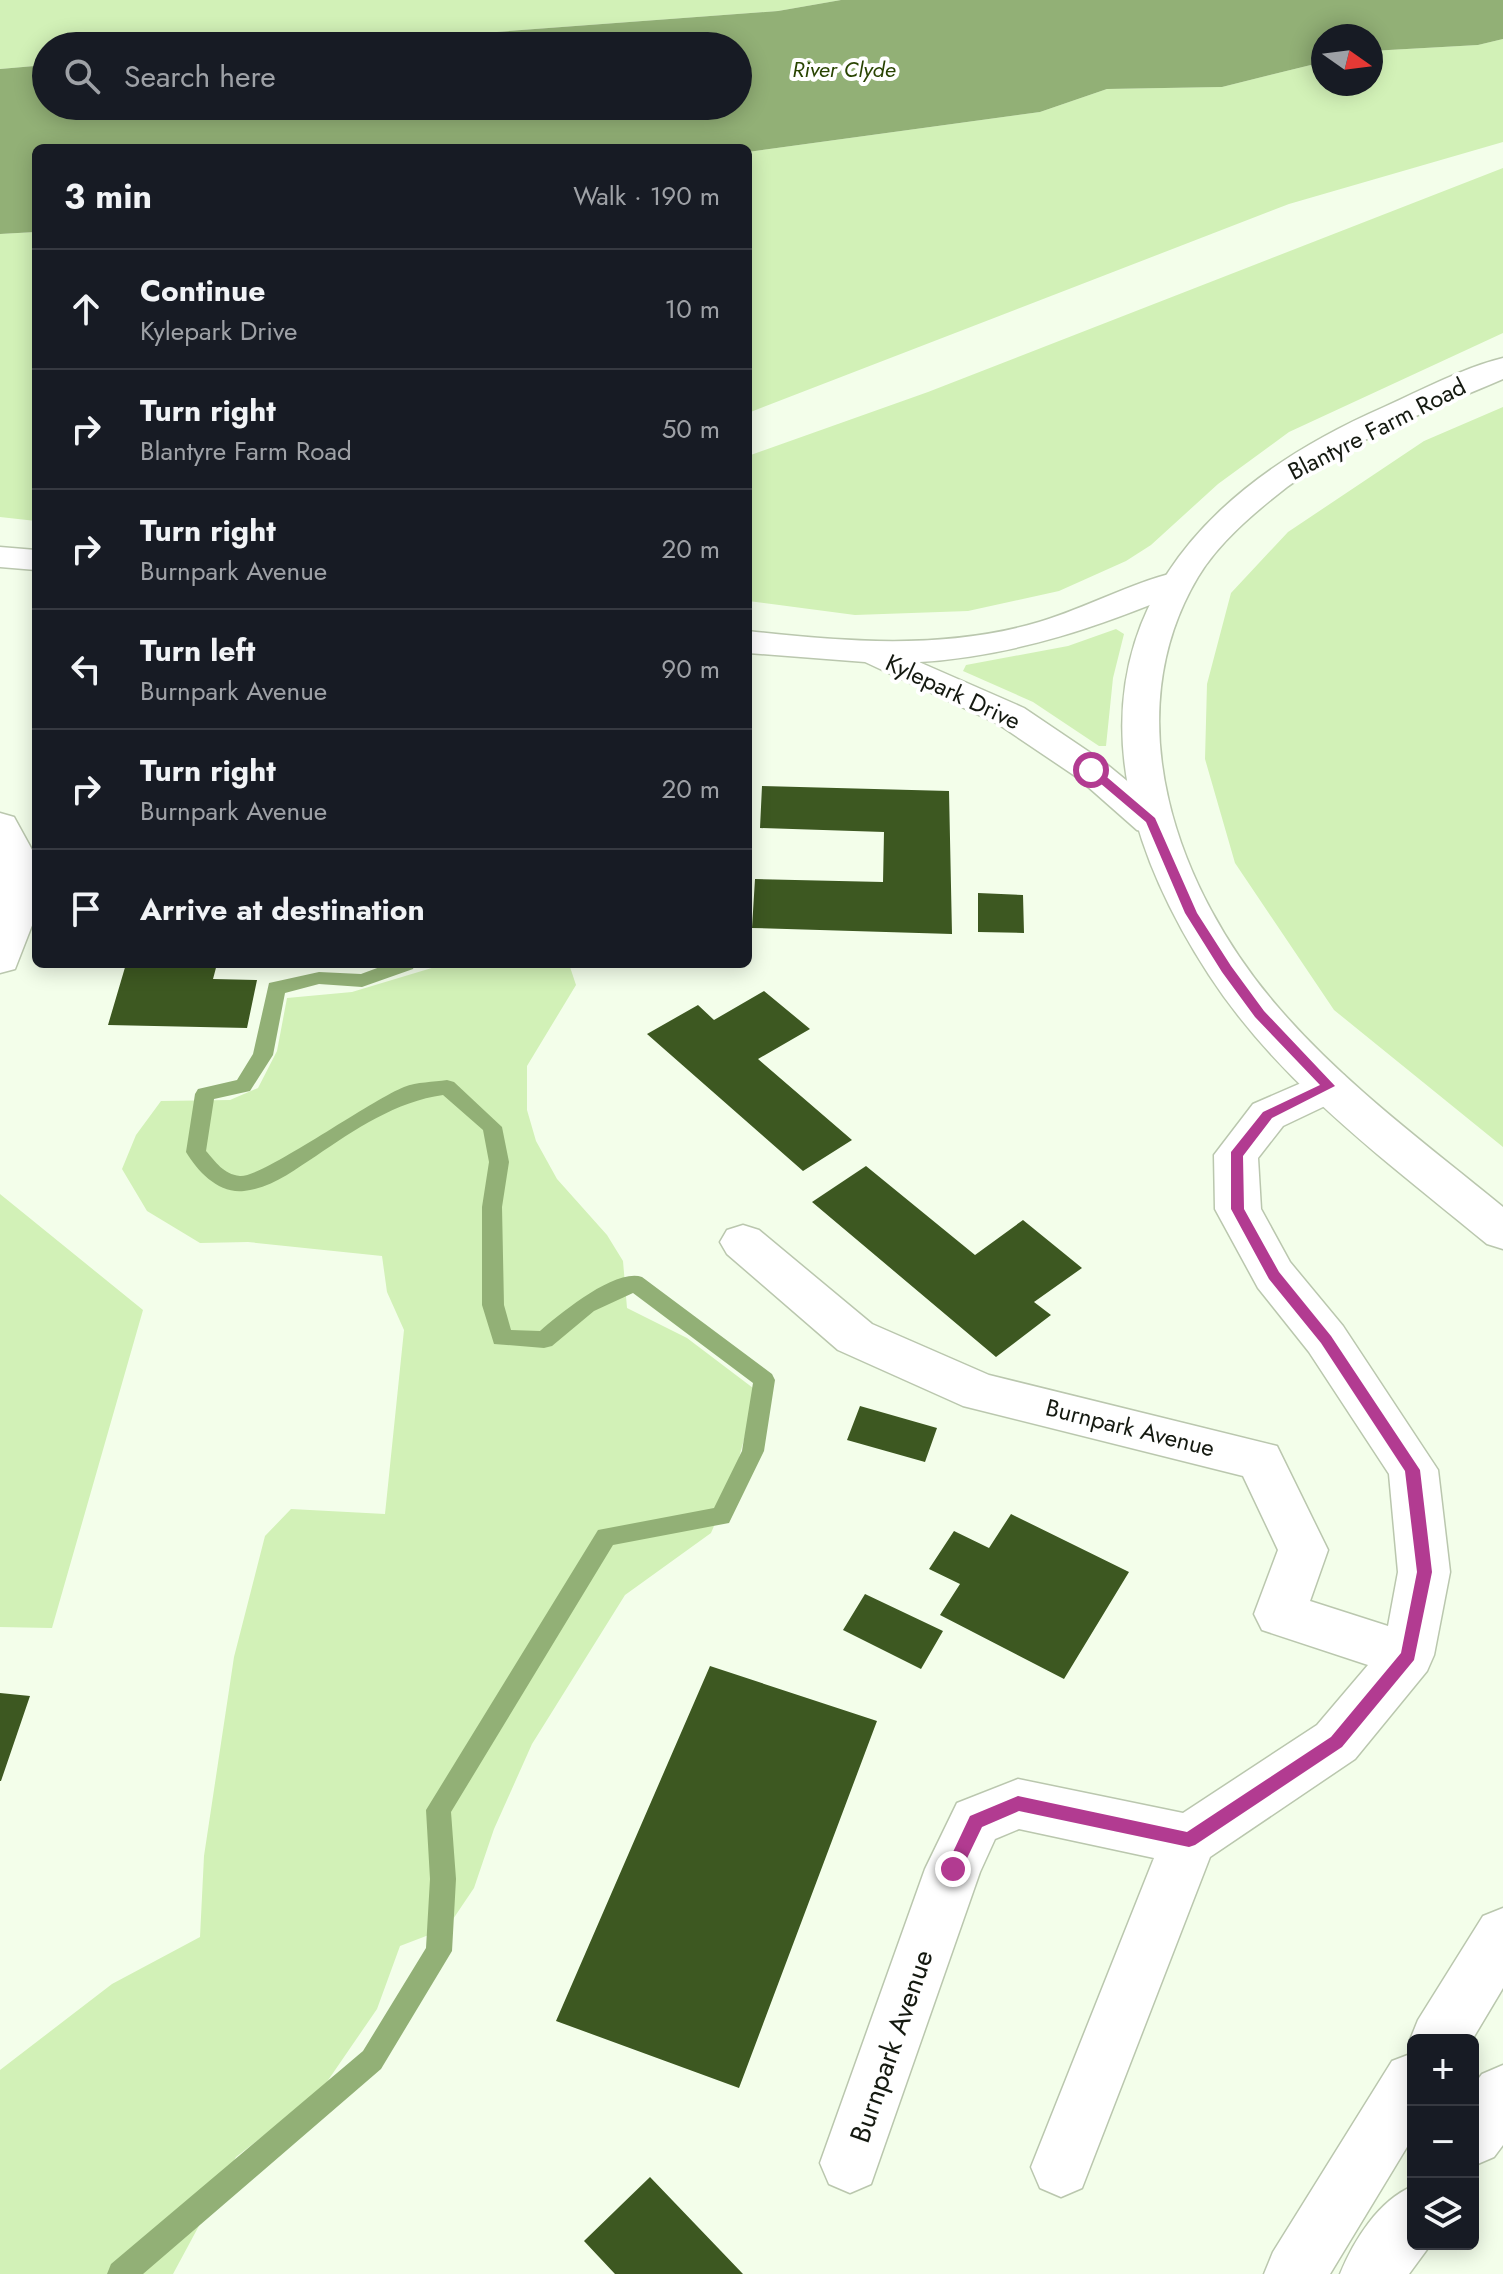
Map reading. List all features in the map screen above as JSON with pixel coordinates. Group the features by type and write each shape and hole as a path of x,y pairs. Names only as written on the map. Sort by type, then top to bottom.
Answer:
{"main road":[{"name":"Blantyre Farm Road","path":"1503,367 1356,434 1278,478 1213,536 1177,582 1154,639 1141,684 1140,759 1151,821 1191,913 1226,969 1260,1014 1329,1086 1503,1232"},
{"name":"Kylepark Drive","path":"752,642 867,652 968,647 1011,640 1103,612 1177,582"},
{"name":"Kylepark Drive","path":"867,652 1011,716 1091,770 1151,821"},
{"path":"0,826 20,864 16,914 0,959"},
{"path":"1061,2167 1189,1840 1336,1742 1408,1655 1424,1572 1413,1470 1326,1339 1274,1275 1238,1209 1236,1155 1268,1115 1329,1086"},
{"name":"Burnpark Avenue","path":"743,1242 855,1337 980,1392 1260,1460 1303,1550 1280,1614 1408,1655"},
{"name":"Burnpark Avenue","path":"850,2163 953,1869 976,1821 1018,1804 1189,1840"},
{"path":"1443,2034 1503,1935"},
{"path":"1295,2274 1407,2092"},
{"path":"1479,2128 1503,2095"},
{"path":"1371,2274 1407,2225"}],"shaded area":[{"path":"0,0 841,0 778,11 496,32 32,32 32,66 0,69"},
{"path":"1503,39 1503,142 1289,204 752,411 752,151 1040,112 1107,89 1222,87 1311,65 1311,96 1383,96 1383,50 1478,45"},
{"path":"1503,168 1503,333 1289,432 1218,484 1151,545 1126,561 1059,591 968,611 855,615 752,602 752,455 928,392"},
{"path":"32,232 32,521 0,517 0,234"},
{"path":"1503,407 1503,1147 1334,1010 1235,863 1205,759 1207,684 1231,593 1288,532 1424,441"},
{"path":"1116,629 1124,634 1113,678 1106,746 1099,746 1033,702 963,671 966,665 1068,646"},
{"path":"432,968 570,968 576,985 527,1066 527,1110 536,1141 557,1179 607,1235 623,1261 627,1308 687,1338 757,1391 732,1484 711,1533 625,1595 532,1744 494,1829 474,1888 447,1928 400,1946 377,2009 320,2092 236,2157 173,2274 0,2274 0,2070 112,1984 200,1937 204,1856 234,1657 265,1536 291,1509 385,1514 404,1330 387,1292 382,1256 248,1242 200,1243 147,1211 122,1169 136,1135 161,1101 230,1100 258,1088 277,1051 287,998 352,992"},
{"path":"0,1194 143,1310 52,1628 0,1627"}],"water":[{"name":"River Clyde","path":"841,0 1503,0 1503,39 1478,45 1383,50 1383,24 1311,24 1311,65 1222,87 1107,89 1040,112 752,151 752,144 32,144 32,232 0,234 0,69 32,66 32,120 752,120 752,32 496,32 778,11"}],"building":[{"path":"762,786 949,791 952,934 752,928 755,879 883,882 884,832 760,828"},
{"path":"978,893 1023,895 1024,933 978,932"},
{"path":"125,968 216,968 213,979 257,980 247,1028 108,1025"},
{"path":"764,991 810,1029 758,1059 852,1140 803,1171 647,1034 698,1005 714,1020"},
{"path":"866,1166 975,1255 1023,1220 1082,1268 1034,1302 1051,1315 996,1357 812,1202"},
{"path":"860,1406 937,1428 925,1462 847,1440"},
{"path":"1011,1514 1129,1572 1064,1679 940,1615 960,1584 929,1569 954,1531 989,1548"},
{"path":"865,1594 943,1631 921,1669 843,1630"},
{"path":"710,1666 877,1721 739,2088 556,2021"},
{"path":"0,1693 30,1696 1,1781 0,1781"},
{"path":"650,2177 743,2274 615,2274 584,2241"}],"waterway":[{"path":"121,2274 372,2060 439,1951 443,1879 438,1810 606,1537 721,1516 753,1451 764,1380 635,1283 586,1305 544,1340 502,1338 493,1305 492,1207 499,1162 492,1127 447,1087 410,1092 329,1137 268,1177 242,1184 217,1177 196,1152 205,1094 243,1086 263,1055 276,988 319,978 362,981 396,968"}],"route":[{"path":"953,1869 976,1821 1018,1804 1189,1840 1336,1742 1408,1655 1424,1572 1413,1470 1326,1339 1274,1275 1238,1209 1236,1155 1268,1115 1329,1086 1260,1014 1226,969 1191,913 1167,864 1151,821 1091,770"}]}
